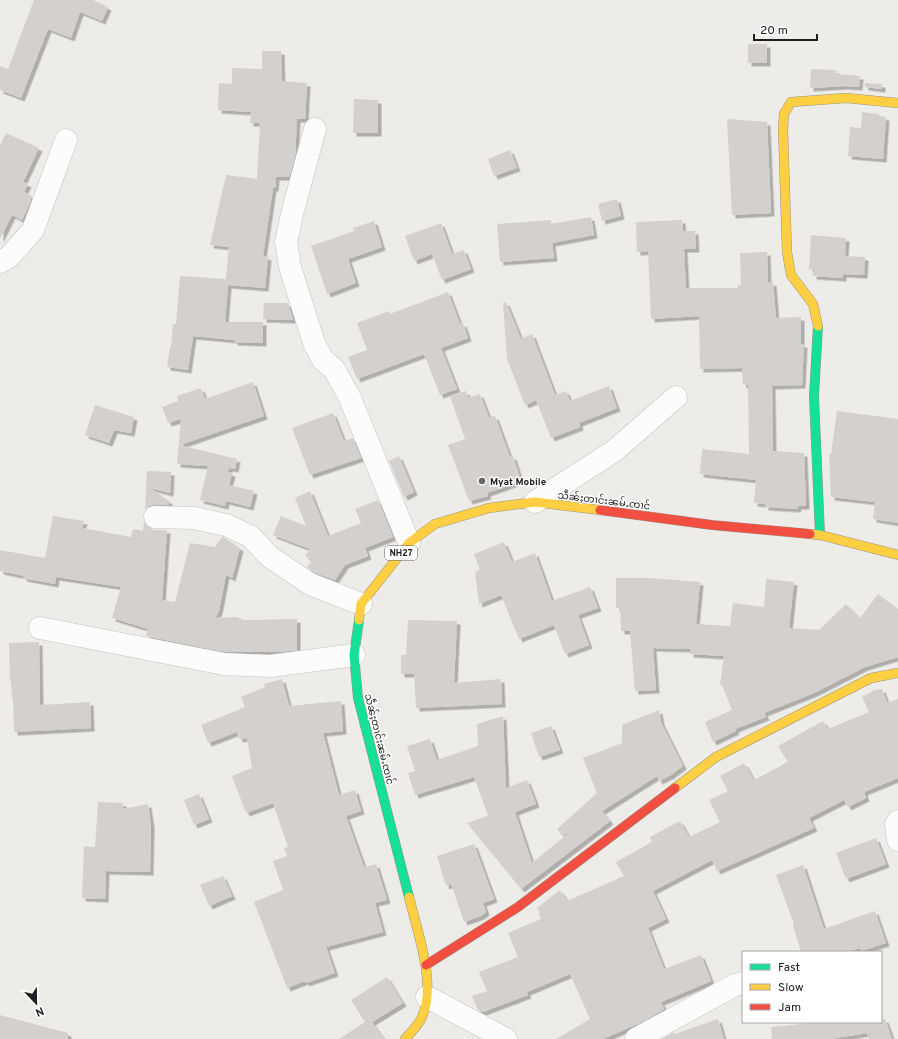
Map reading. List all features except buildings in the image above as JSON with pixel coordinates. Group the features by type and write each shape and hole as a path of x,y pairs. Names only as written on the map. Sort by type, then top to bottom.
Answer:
{"main road":[{"path":"820,535 814,396 818,325 813,304 790,275 787,252 783,129 784,114 791,102 846,98 898,103"},
{"name":"သဵၼ်ႈတၢင်းၼမ်ႉၸၢင်","path":"405,1039 422,1018 427,997 426,965 358,698 354,655 361,604 409,543 436,524 489,508 535,502 712,525 820,535 898,555"},
{"path":"426,965 518,907 716,757 872,678 898,673"}],"street":[{"path":"315,129 286,242 290,267 314,343 323,360 334,369 349,396 409,543"},
{"path":"0,262 9,257 33,230 66,140"},
{"path":"535,502 614,451 676,396"},
{"path":"155,517 194,518 226,525 250,536 270,557 310,584 361,604"},
{"path":"40,628 224,664 270,666 354,655"},
{"path":"898,821 896,824 898,840"},
{"path":"636,1039 735,985 742,984"},
{"path":"427,997 506,1039"}],"traffic: fast":[{"path":"818,326 814,396 820,535"},
{"path":"359,620 354,655 358,698 409,897"}],"traffic: slow":[{"path":"818,326 813,304 791,275 787,252 783,129 784,114 791,102 846,98 898,103"},
{"path":"359,620 361,604 409,543 435,524 489,508 535,502 600,510"},
{"path":"810,534 820,535 898,555"},
{"path":"675,788 716,757 871,678 898,673"},
{"path":"405,1039 421,1020 426,1004 427,989 427,973 421,941 409,897"}],"traffic: jam":[{"path":"600,510 712,525 810,534"},
{"path":"426,965 518,907 675,788"}],"place":[{"name":"Myat Mobile","path":"482,481"}]}
